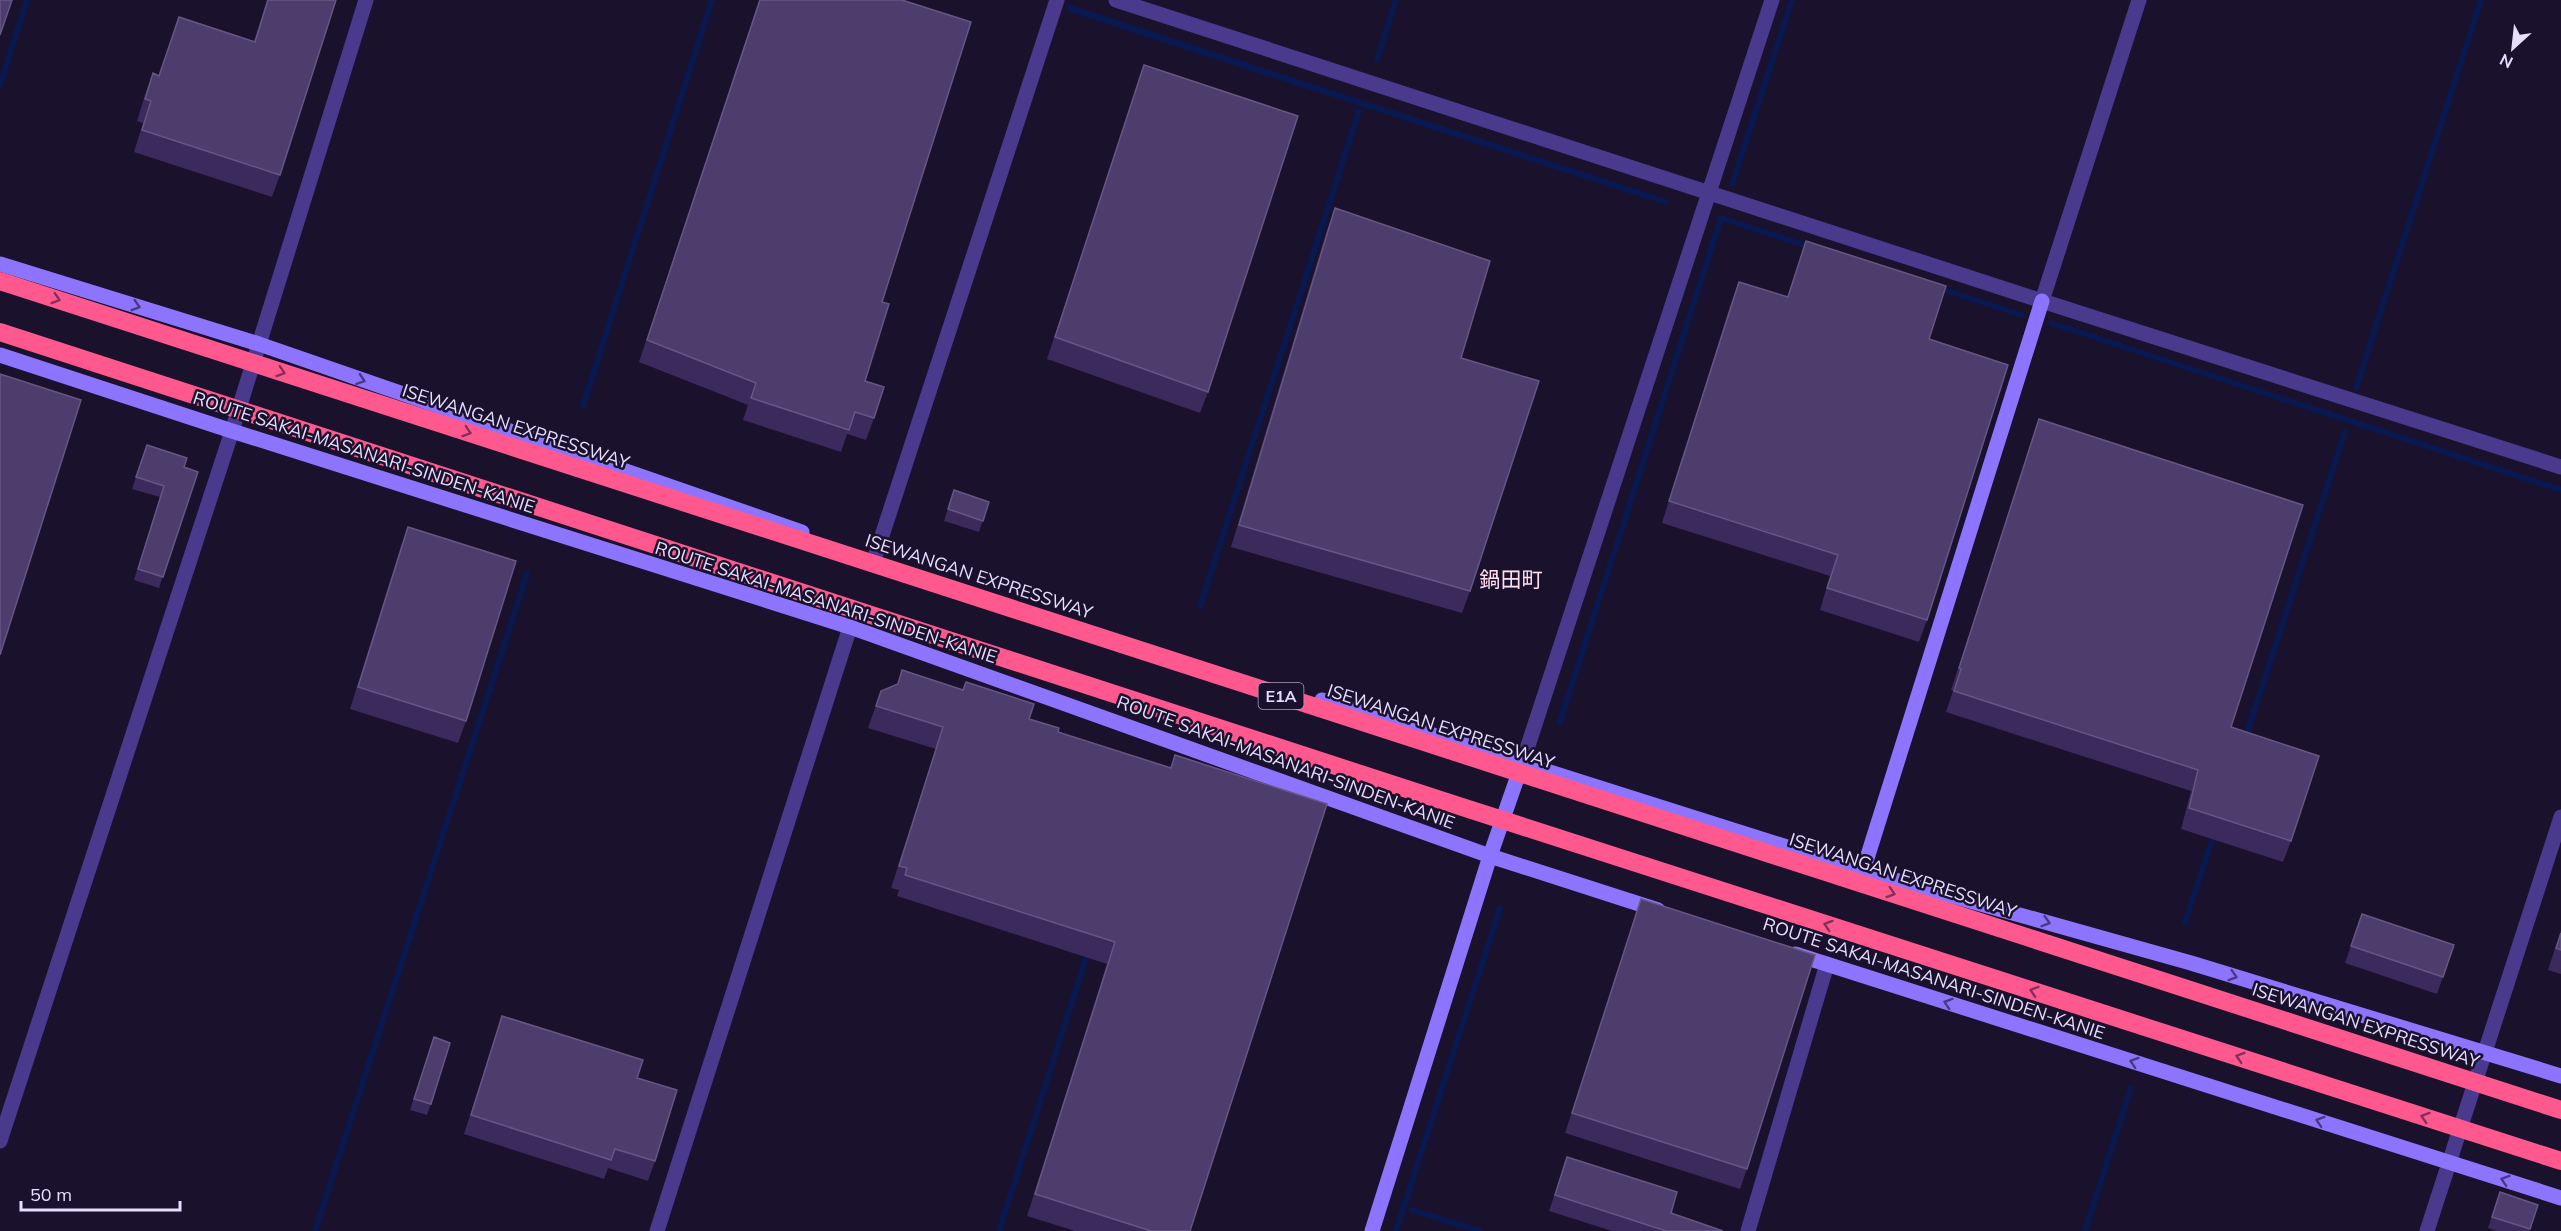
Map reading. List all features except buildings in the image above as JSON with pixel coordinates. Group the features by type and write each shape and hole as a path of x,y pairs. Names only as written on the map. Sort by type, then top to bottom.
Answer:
{"highway":[{"name":"ISEWANGAN EXPRESSWAY","path":"0,281 2561,1110"},
{"path":"0,332 1433,798 2561,1161"}],"main road":[{"path":"0,264 259,344 875,557 1522,764 1863,871 2191,963 2561,1076"},
{"path":"1863,871 2042,302"},
{"name":"ROUTE SAKAI-MASANARI-SINDEN-KANIE","path":"0,355 850,627 1490,856 1669,914"},
{"path":"1372,1231 1490,856 1522,764"},
{"name":"ROUTE SAKAI-MASANARI-SINDEN-KANIE","path":"1782,950 2561,1198"}],"street":[{"path":"0,1141 232,431 366,0"},
{"path":"875,557 1057,0"},
{"path":"1116,0 2042,302 2561,467"},
{"path":"1522,764 1772,0"},
{"path":"2042,302 2139,0"},
{"path":"657,1231 850,627"},
{"path":"2427,1231 2487,1052 2561,817"},
{"path":"1748,1231 1827,964"}],"shaded area":[{"path":"1068,4 1670,200 1665,205 1066,11"}],"waterway":[{"path":"0,85 27,0"},
{"path":"583,406 712,0"},
{"path":"1377,60 1396,0"},
{"path":"1732,184 1792,0"},
{"path":"2356,388 2481,0"},
{"path":"1200,607 1359,111"},
{"path":"1560,722 1721,218 1811,247"},
{"path":"1938,288 2022,315"},
{"path":"2051,323 2561,490"},
{"path":"2245,739 2345,432"},
{"path":"315,1231 527,574"},
{"path":"2185,922 2215,831"},
{"path":"1396,1231 1500,908"},
{"path":"999,1231 1088,952"},
{"path":"2085,1231 2131,1088"},
{"path":"1412,1210 1480,1231"}],"district":[{"name":"鍋田町","path":"1511,579"}]}
